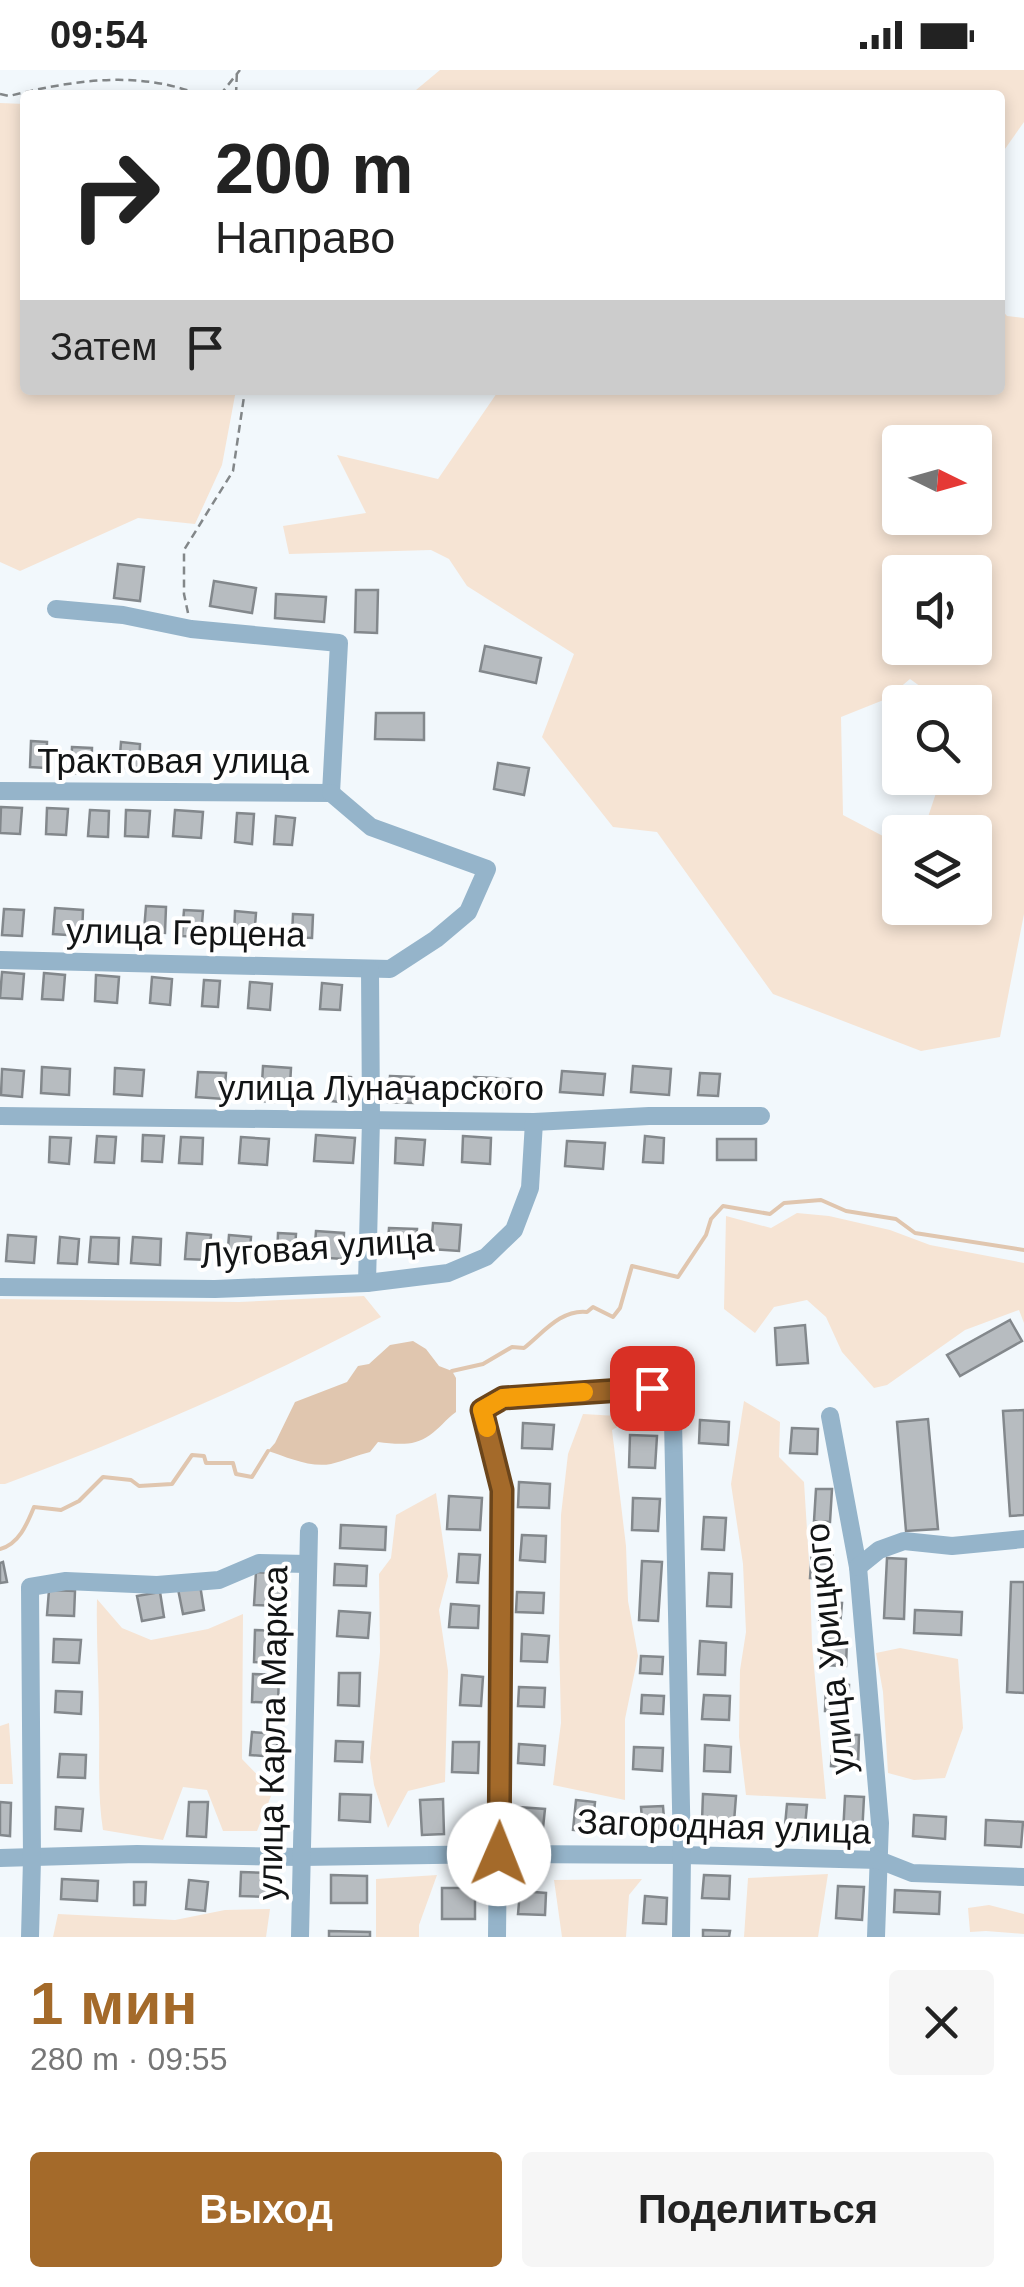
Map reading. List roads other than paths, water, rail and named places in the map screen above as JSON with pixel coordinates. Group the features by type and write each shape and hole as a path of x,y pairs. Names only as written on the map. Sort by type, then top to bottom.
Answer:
{"street":[{"name":"Трактовая улица","path":"0,791 331,794 339,643 56,609"},
{"path":"331,794 372,827 487,869 468,912 436,939 390,968 370,969 367,1283"},
{"name":"улица Герцена","path":"0,960 370,969"},
{"name":"улица Луначарского","path":"0,1116 534,1122 762,1116"},
{"name":"Луговая улица","path":"0,1287 215,1289 367,1283 448,1273 486,1257 514,1230 530,1188 534,1122"},
{"path":"497,1937 502,1490 482,1410 503,1398 652,1388 673,1420 682,1937"},
{"name":"улица Урицкого","path":"830,1416 858,1567 880,1823 876,1937"},
{"name":"улица Карла Маркса","path":"300,1937 310,1531"},
{"path":"858,1567 879,1550 904,1541 952,1546 1024,1539"},
{"path":"30,1937 30,1588 66,1580 157,1584 219,1580 259,1563 308,1564"},
{"name":"Загородная улица","path":"0,1858 137,1854 682,1855 878,1860 912,1872 1024,1878"}],"waterway":[{"path":"452,1371 483,1364 512,1347 524,1348 569,1314 587,1312 593,1307 613,1317 620,1308 632,1266 678,1277 706,1235 711,1219 723,1206 770,1214 784,1203 821,1200 846,1211 896,1219 915,1233 1024,1250"},
{"path":"0,1549 17,1538 34,1507 61,1510 79,1501 103,1477 131,1480 139,1486 172,1484 192,1455 204,1456 206,1463 233,1463 236,1474 252,1477 268,1451"}]}
